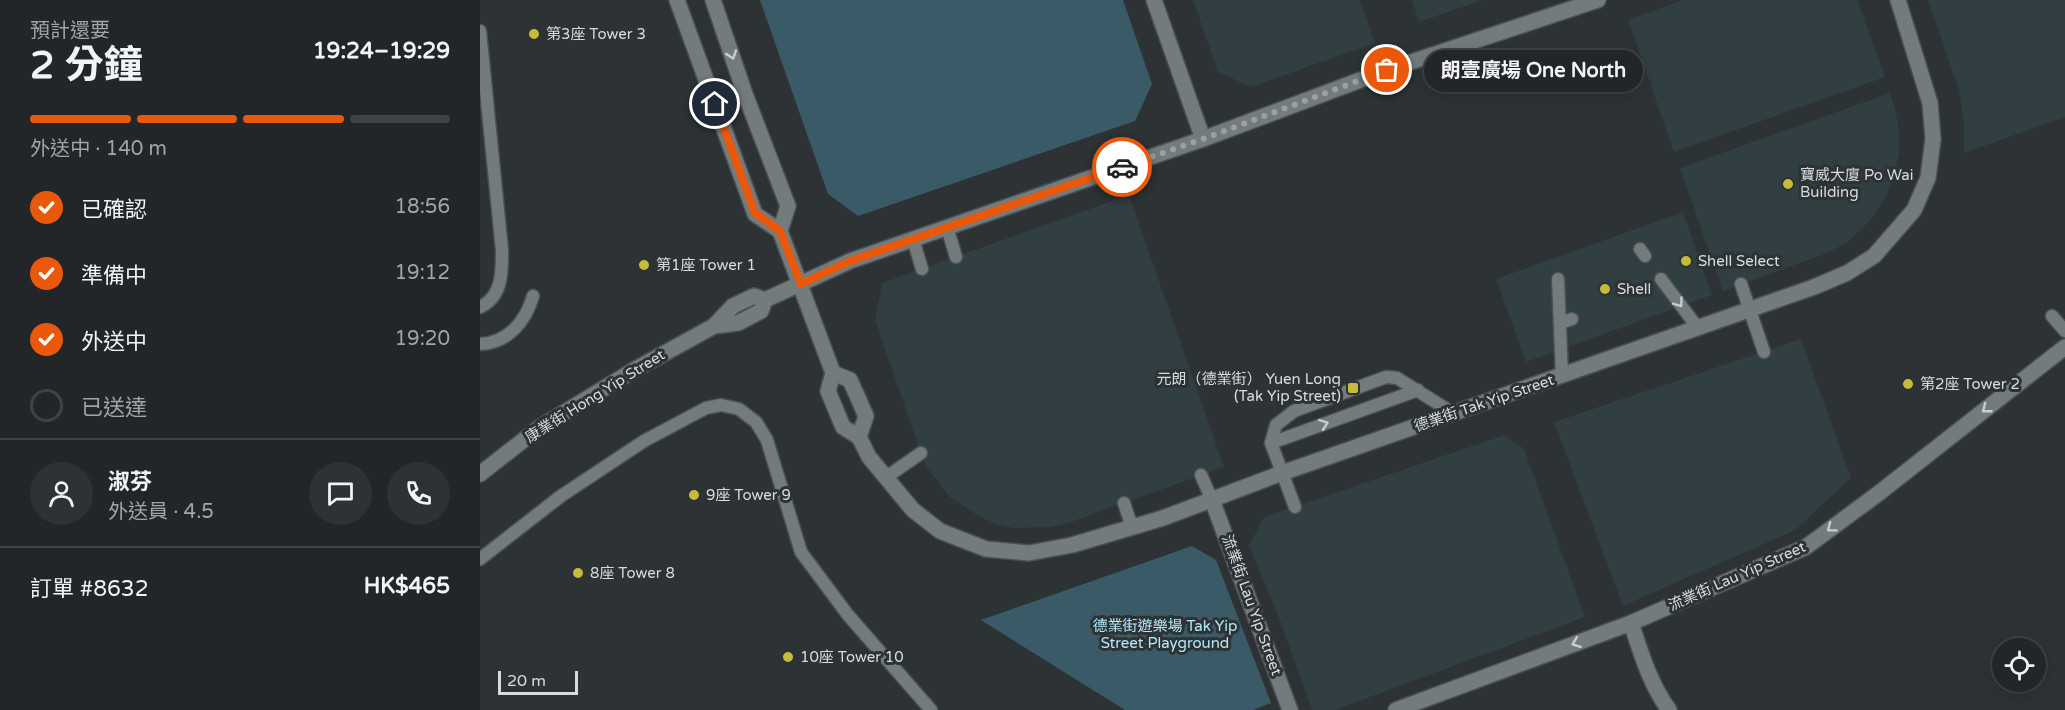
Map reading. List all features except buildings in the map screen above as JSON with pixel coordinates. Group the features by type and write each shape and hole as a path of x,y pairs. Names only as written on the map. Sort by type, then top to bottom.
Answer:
{"street":[{"path":"677,0 755,213 780,231 788,206 745,94 713,0"},
{"path":"1154,0 1203,139"},
{"name":"康業街 Hong Yip Street","path":"480,474 539,428 634,370 714,326 733,306 754,296 765,300 850,261 1203,139 1387,70 1598,0"},
{"name":"德業街 Tak Yip Street","path":"780,231 833,373 828,391 843,427 859,438 869,457 913,510 940,531 987,549 1029,553 1072,545 1132,528 1282,473 1749,311 1847,273 1874,256 1914,210 1928,178 1933,140 1930,103 1898,0"},
{"name":"流業街 Lau Yip Street","path":"1396,710 1631,623 1806,547 1888,486 2065,347"},
{"path":"833,373 850,380 866,416 859,438"},
{"name":"流業街 Lau Yip Street","path":"1212,500 1290,710"},
{"path":"1631,623 1653,682 1669,710"}],"lane":[{"path":"480,31 502,250 500,285 495,296 480,307"},
{"path":"947,227 956,257"},
{"path":"913,239 922,269"},
{"path":"1558,279 1566,321 1562,376"},
{"path":"1660,284 1698,328"},
{"path":"1741,284 1764,352"},
{"path":"480,344 496,341 516,329 530,310 533,296"},
{"path":"2052,315 2065,331"},
{"path":"1295,507 1271,443 1276,425 1294,411 1386,377 1397,378 1453,413"},
{"path":"1271,443 1418,390"},
{"path":"480,559 561,496 644,441 706,408 721,405 740,409 756,422 768,440 801,552 848,615 931,710"},
{"path":"885,478 921,453"},
{"path":"1201,475 1212,500"},
{"path":"1124,503 1132,528"}],"shaded area":[{"path":"1193,0 1360,0 1375,43 1251,87 1218,72"},
{"path":"1412,0 1483,0 1419,22"},
{"path":"1683,0 1857,0 1885,77 1674,152 1628,20"},
{"path":"1928,0 2065,0 2065,117 1964,153 1964,122 1959,90"},
{"name":"寶威大廈 Po Wai Building","path":"1890,93 1899,133 1899,154 1887,194 1877,212 1848,241 1830,252 1723,291 1680,168"},
{"path":"1129,195 1224,467 1068,523 1050,527 1014,528 996,524 980,517 950,497 928,469 875,320 882,283"},
{"name":"Shell","path":"1683,212 1712,295 1526,362 1496,279"},
{"path":"1801,339 1851,478 1795,530 1623,606 1554,422"},
{"path":"1505,435 1524,449 1585,617 1335,710 1312,710 1278,615 1249,546 1264,517"}],"green space":[{"path":"760,0 1123,0 1152,84 1135,121 858,216 828,194"},
{"name":"德業街遊樂場 Tak Yip Street Playground","path":"1192,546 1216,560 1271,703 1253,710 1125,710 981,620"}],"way so far":[{"path":"1122,167 1387,70"}],"place":[{"name":"第3座 Tower 3","path":"534,34"},
{"name":"朗壹廣場 One North","path":"1387,70"},
{"name":"寶威大廈 Po Wai Building","path":"1788,184"},
{"name":"Shell Select","path":"1686,261"},
{"name":"第1座 Tower 1","path":"644,265"},
{"name":"Shell","path":"1605,289"},
{"name":"第2座 Tower 2","path":"1908,384"},
{"name":"元朗（德業街） Yuen Long (Tak Yip Street)","path":"1353,388"},
{"name":"9座 Tower 9","path":"694,495"},
{"name":"8座 Tower 8","path":"578,573"},
{"name":"10座 Tower 10","path":"788,657"}],"route":[{"path":"715,104 755,213 780,231 801,284 850,261 1122,167"}]}
